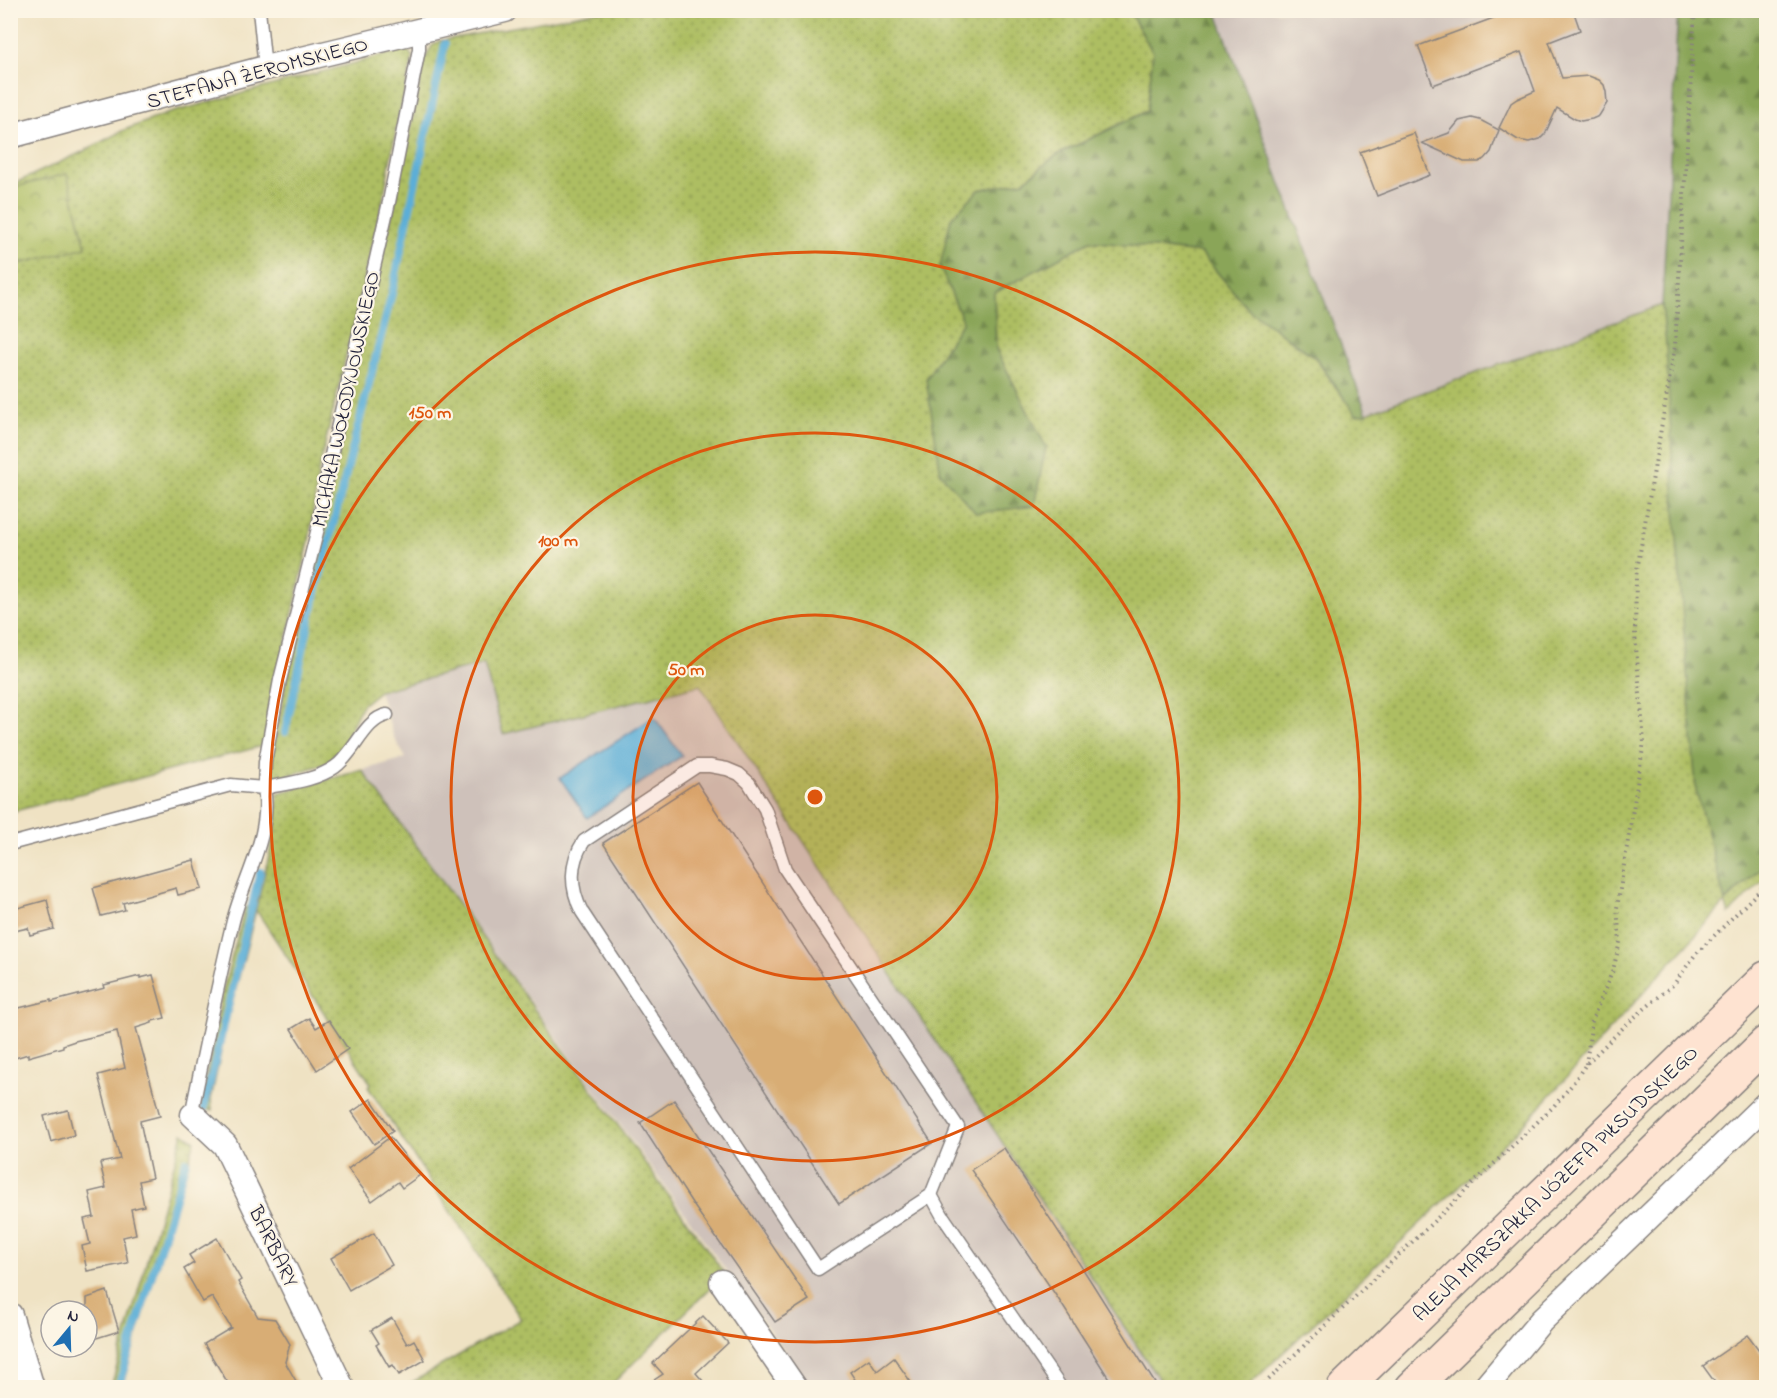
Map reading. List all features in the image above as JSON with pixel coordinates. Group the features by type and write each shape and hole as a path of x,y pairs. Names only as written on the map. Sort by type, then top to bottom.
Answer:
{"main road":[{"name":"ALEJA MARSZAŁKA JÓZEFA PIŁSUDSKIEGO","path":"1344,1388 1767,978"},
{"path":"1413,1388 1767,1044"}],"street":[{"name":"STEFANA ŻEROMSKIEGO","path":"10,136 265,68 421,20 505,10"},
{"path":"1485,1388 1541,1322 1767,1104"},
{"name":"BARBARY","path":"193,1115 225,1145 342,1388"},
{"path":"722,1282 795,1388"},
{"path":"10,1315 33,1388"}],"lane":[{"path":"259,10 265,68"},
{"name":"MICHAŁA WOŁODYJOWSKIEGO","path":"193,1115 195,1094 234,918 264,827 265,762 280,680 318,528 328,464 389,202 419,49 421,20"},
{"path":"10,843 231,785 264,788 310,779 336,767 379,716 387,714"},
{"path":"697,766 727,769 739,774 749,783 765,809 785,869 958,1127 931,1195 818,1269 582,912 573,892 572,880 576,857 584,841 697,766"},
{"path":"931,1195 942,1215 1061,1388"}],"path":[{"path":"1586,1064 1592,1020 1613,970 1620,942 1617,908 1644,742 1635,635 1636,576 1675,346 1695,10"},
{"path":"1260,1388 1553,1107 1586,1064 1629,1022 1674,984 1695,955 1767,884"}],"shaded area":[{"path":"1216,11 1678,11 1662,305 1367,414"},
{"path":"485,664 503,734 700,685 1164,1387 811,1387 362,770 406,758 394,738 379,691"}],"green space":[{"path":"598,11 1129,11 1153,52 1147,111 1057,155 1024,181 979,190 940,267 963,321 926,379 1046,447 996,349 994,293 1090,241 1201,253 1249,310 1315,358 1356,415 1367,413 1662,305 1726,902 1766,863 1766,878 1729,914 1725,903 1518,1131 1247,1387 1164,1387 700,685 503,734 484,664 379,691 362,705 341,749 330,762 277,779 270,769 293,644 341,444 359,350 398,190 425,58 432,46 439,41"},
{"path":"1129,11 1216,11 1367,414 1356,415 1316,358 1249,310 1201,253 1090,241 994,293 996,349 1046,447 1034,506 976,513 941,474 926,379 963,321 940,267 951,218 979,190 1024,181 1057,155 1147,111 1153,52"},
{"path":"1678,11 1766,11 1766,863 1725,902 1696,790 1662,305"},
{"path":"408,50 413,58 398,119 383,200 318,474 309,541 263,746 11,812 11,185 124,130 169,113"},
{"path":"67,174 86,247 11,266 11,188"},
{"path":"362,770 725,1274 609,1387 404,1387 521,1319 368,1087 371,1084 256,910 226,1028 211,1099 212,1111 200,1108 222,994 245,907 256,909 275,831 278,793"},
{"path":"183,1133 195,1141 122,1387 111,1387"}],"water":[{"path":"654,717 682,756 587,818 560,778"}],"building":[{"path":"1515,10 1573,10 1580,30 1549,42 1562,78 1589,76 1604,85 1607,103 1599,116 1581,121 1557,108 1545,134 1540,139 1529,142 1518,140 1499,128 1511,103 1535,91 1521,52 1433,85 1418,46"},
{"path":"1472,118 1499,130 1491,152 1479,162 1464,162 1422,143 1449,133 1459,121"},
{"path":"1414,133 1430,175 1377,196 1360,152"},
{"path":"697,782 932,1143 839,1204 603,843"},
{"path":"194,860 202,889 178,895 176,888 123,903 125,910 101,916 93,888"},
{"path":"47,900 54,929 30,935 28,928 10,932 10,910"},
{"path":"153,975 165,1018 136,1028 160,1116 140,1121 152,1178 139,1181 144,1206 131,1209 136,1234 123,1237 128,1263 87,1271 82,1246 90,1244 84,1219 94,1217 89,1192 106,1188 100,1163 120,1159 98,1075 125,1068 117,1031 75,1041 63,1047 28,1057 28,1054 15,1058 10,1042 10,1013 16,1011 15,1009 105,988 104,985"},
{"path":"309,1018 316,1028 329,1020 348,1049 317,1070 291,1029"},
{"path":"371,1099 393,1131 374,1144 352,1112"},
{"path":"674,1100 809,1300 775,1322 694,1206 640,1123"},
{"path":"68,1110 74,1135 51,1142 44,1116"},
{"path":"390,1137 420,1175 402,1188 398,1182 372,1201 348,1169"},
{"path":"1004,1148 1158,1388 1115,1388 971,1170"},
{"path":"374,1233 392,1265 349,1290 331,1258"},
{"path":"217,1238 241,1280 238,1282 258,1317 275,1319 290,1344 285,1362 300,1388 231,1388 204,1344 231,1328 212,1297 203,1302 184,1269 194,1263 189,1255"},
{"path":"107,1291 119,1331 99,1337 99,1299 87,1298"},
{"path":"703,1316 728,1343 696,1373 709,1388 642,1388 663,1374 653,1363"},
{"path":"392,1318 407,1344 414,1340 425,1360 399,1375 393,1365 389,1367 376,1345 379,1343 371,1330"},
{"path":"1748,1335 1767,1361 1767,1388 1719,1388 1703,1366"},
{"path":"894,1358 915,1388 852,1388 858,1384 850,1372 869,1359 877,1371"}],"waterway":[{"path":"285,732 315,596 392,293 445,44"},
{"path":"204,1108 260,872"},
{"path":"118,1388 186,1161"}]}
